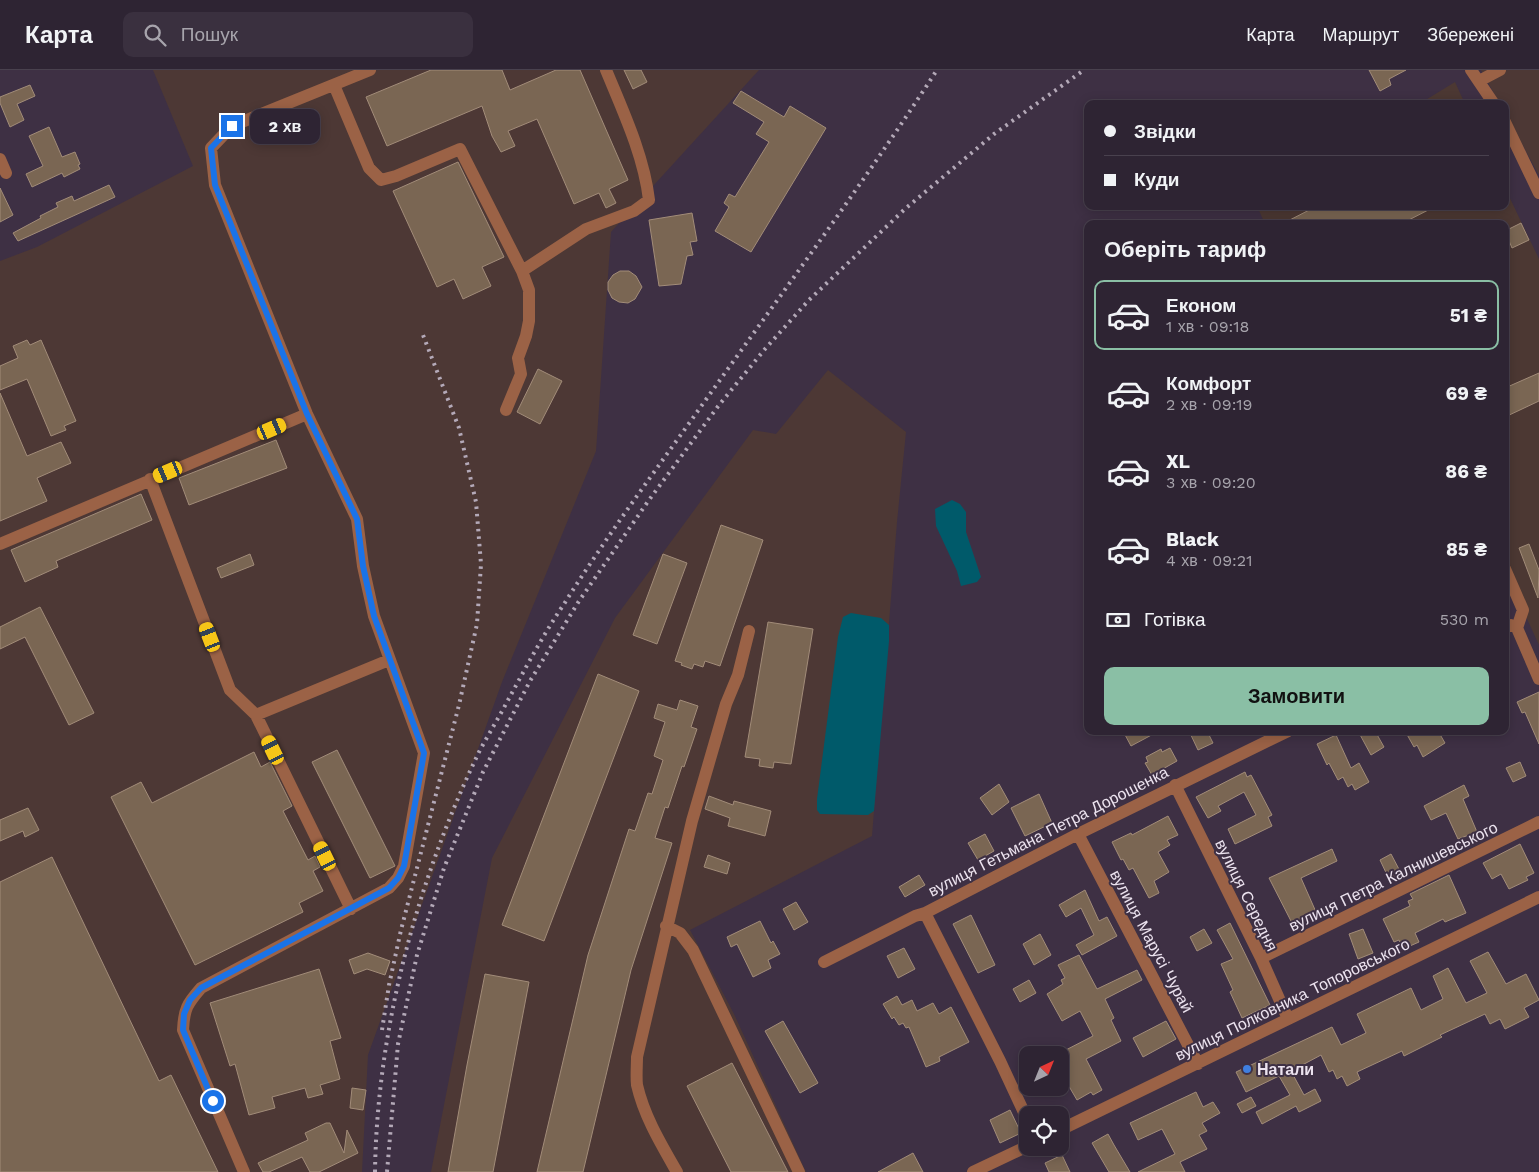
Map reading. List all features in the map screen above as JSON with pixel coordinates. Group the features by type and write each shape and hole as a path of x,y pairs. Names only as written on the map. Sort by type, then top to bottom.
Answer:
{"street":[{"path":"244,1172 183,1030 184,1014 190,1000 201,988 389,888 398,878 404,866 424,753 374,616 363,566 357,519 307,414 215,185 211,148 232,126 370,70"},
{"path":"522,271 586,229 634,211 649,200 646,180 622,109 606,70"},
{"path":"1471,70 1491,100"},
{"path":"1479,81 1500,70"},
{"path":"334,85 369,168 382,180 460,149 522,271 529,290 529,321 518,358 521,374 506,410"},
{"path":"1509,130 1539,193"},
{"path":"0,158 6,172"},
{"path":"0,544 307,414"},
{"path":"150,479 230,690 256,715 351,909"},
{"path":"1509,578 1523,610 1511,628 1539,679"},
{"path":"677,1172 656,1135 643,1106 637,1083 636,1057 692,821 726,704 738,675 749,631"},
{"path":"256,715 389,660"},
{"name":"вулиця Гетьмана Петра Дорошенка","path":"824,962 915,916 925,913 1175,785 1280,735"},
{"name":"вулиця Середня","path":"1175,785 1288,1019"},
{"name":"вулиця Петра Калнишевського","path":"1260,958 1539,822"},
{"name":"вулиця Марусі Чурай","path":"1078,834 1198,1064"},
{"name":"вулиця Полковника Топоровського","path":"1069,1126 1539,898"},
{"path":"925,913 1000,1060 1021,1106"},
{"path":"666,926 680,932 693,950 799,1172"},
{"path":"973,1172 1019,1150"}],"shaded area":[{"path":"153,70 759,70 611,232 596,451 502,682 368,1055 362,1172 0,1172 0,261 37,247 193,166"},
{"path":"1481,70 1539,70 1539,175 1509,120 1509,100 1498,100"},
{"path":"1455,82 1463,100 1426,100"},
{"path":"1509,196 1539,259 1539,645 1523,610 1509,572 1509,220 1263,220 1259,210 1509,210"},
{"path":"828,370 906,432 872,836 690,930 734,1014 806,1172 431,1172 492,858 615,618 753,430 776,434"}],"water":[{"path":"952,500 960,504 966,512 966,532 981,577 977,582 961,586 957,571 936,526 935,509"},
{"path":"851,613 881,618 889,625 874,811 868,815 820,814 817,810 817,799 838,637 843,617"}],"building":[{"path":"431,70 502,70 510,90 556,70 580,70 628,180 609,189 616,203 606,208 599,193 574,204 537,119 508,131 515,146 501,152 492,136 482,106 387,146 366,97"},
{"path":"624,70 641,70 647,82 633,89"},
{"path":"1369,70 1406,70 1389,79 1391,85 1380,91"},
{"path":"30,85 35,96 17,104 24,120 10,127 0,103 0,97"},
{"path":"741,91 784,117 790,106 826,128 751,252 715,231 729,207 724,203 729,194 735,197 769,142 756,134 764,122 733,103"},
{"path":"49,127 62,157 75,152 80,169 64,177 62,173 32,187 26,174 43,166 29,136"},
{"path":"458,162 504,257 482,267 491,286 463,299 454,279 437,287 393,191"},
{"path":"109,185 115,197 18,241 13,233 58,207 56,203 72,196 74,201"},
{"path":"0,188 13,215 0,222"},
{"path":"1309,210 1428,210 1409,220 1290,220"},
{"path":"692,213 697,241 690,242 693,255 687,256 681,284 659,286 649,220"},
{"path":"1521,223 1529,240 1512,248 1509,241 1509,229"},
{"path":"620,271 629,271 636,276 642,287 635,299 628,303 619,302 612,298 608,290 608,282 613,275"},
{"path":"27,340 30,345 41,340 76,421 64,426 66,430 51,436 27,379 0,390 0,366 18,358 13,346"},
{"path":"538,369 562,381 540,424 517,412"},
{"path":"1539,373 1539,401 1509,415 1509,386"},
{"path":"0,393 27,456 61,442 71,463 37,478 47,501 0,521"},
{"path":"276,440 287,468 189,505 179,478"},
{"path":"141,494 152,520 56,561 58,567 25,582 11,550"},
{"path":"721,525 763,540 720,666 705,661 703,667 694,664 692,669 675,661"},
{"path":"1529,544 1539,570 1538,598 1519,548"},
{"path":"250,554 254,565 221,578 217,568"},
{"path":"663,554 687,563 657,644 633,635"},
{"path":"40,607 94,713 69,725 25,637 0,649 0,627"},
{"path":"768,622 813,629 791,764 774,762 773,768 759,766 760,759 745,757"},
{"path":"598,674 639,691 544,941 502,925"},
{"path":"1539,692 1539,744 1525,712 1522,713 1517,702"},
{"path":"680,700 698,706 691,727 697,729 668,808 665,807 655,838 672,843 631,970 583,1172 537,1172 588,955 629,829 635,831 648,793 652,794 663,760 654,756 665,722 654,718 658,704 677,710"},
{"path":"1125,735 1152,735 1131,746"},
{"path":"1191,735 1209,735 1213,743 1198,750"},
{"path":"1336,735 1351,768 1359,763 1369,782 1355,790 1352,784 1348,787 1343,777 1338,780 1329,763 1327,765 1317,744"},
{"path":"1360,735 1377,735 1384,747 1371,755"},
{"path":"1407,735 1440,735 1445,743 1423,757 1417,745 1414,747"},
{"path":"1170,748 1177,761 1152,775 1145,763 1148,762 1146,757 1161,749 1162,752"},
{"path":"337,750 395,866 370,878 312,762"},
{"path":"254,752 261,767 270,762 292,806 283,811 308,860 315,856 320,867 313,871 323,891 299,903 303,912 195,965 111,797 141,782 152,803"},
{"path":"1520,762 1526,776 1513,782 1506,768"},
{"path":"1245,772 1247,777 1251,775 1272,815 1268,817 1272,826 1235,844 1228,829 1256,815 1244,792 1218,806 1221,811 1208,818 1196,797"},
{"path":"999,784 1009,802 992,815 980,798"},
{"path":"1464,785 1469,796 1463,799 1477,832 1458,839 1446,813 1431,820 1424,806"},
{"path":"1039,794 1052,823 1025,836 1011,808"},
{"path":"709,796 733,805 734,801 771,811 765,836 728,826 730,818 705,809"},
{"path":"28,808 39,830 25,837 23,831 0,841 0,820"},
{"path":"1168,816 1178,835 1167,840 1170,845 1158,852 1169,872 1154,881 1159,893 1149,898 1133,868 1129,870 1123,859 1121,860 1112,842 1131,833 1132,835"},
{"path":"985,834 994,851 978,860 968,843"},
{"path":"1520,844 1534,873 1526,877 1528,880 1509,889 1501,874 1492,879 1483,863"},
{"path":"1332,849 1337,861 1301,878 1316,912 1316,920 1304,918 1292,923 1269,878"},
{"path":"1391,854 1401,873 1389,879 1380,860"},
{"path":"708,855 730,863 727,874 704,867"},
{"path":"52,857 159,1081 171,1075 218,1172 0,1172 0,882"},
{"path":"919,875 925,885 905,897 899,887"},
{"path":"1449,875 1466,913 1445,922 1443,919 1415,933 1419,942 1403,949 1399,940 1394,942 1383,919 1410,906 1408,901 1413,899 1410,894"},
{"path":"1085,890 1099,921 1107,917 1117,936 1082,955 1076,945 1094,935 1081,908 1066,917 1059,905"},
{"path":"796,902 808,922 794,930 783,909"},
{"path":"971,915 995,965 978,973 953,924"},
{"path":"760,921 771,943 773,941 780,954 768,960 771,968 753,977 737,944 731,947 727,937"},
{"path":"1230,923 1270,1005 1242,1018 1230,992 1233,990 1221,964 1233,959 1217,930"},
{"path":"1204,929 1212,943 1197,951 1190,937"},
{"path":"1363,929 1373,953 1358,959 1349,934"},
{"path":"1040,934 1051,955 1034,965 1023,944"},
{"path":"904,948 915,969 898,978 887,956"},
{"path":"1488,952 1506,984 1526,974 1539,1000 1524,1008 1529,1017 1505,1029 1500,1019 1490,1024 1485,1014 1440,1035 1442,1037 1404,1056 1402,1051 1357,1072 1360,1079 1347,1086 1342,1076 1337,1079 1333,1070 1329,1072 1321,1055 1291,1071 1304,1095 1315,1089 1321,1101 1299,1112 1296,1106 1262,1124 1256,1112 1290,1095 1279,1076 1246,1092 1236,1072 1332,1027 1341,1045 1366,1033 1357,1014 1411,988 1421,1010 1443,999 1433,976 1448,968 1466,1003 1487,993 1470,961"},
{"path":"368,953 390,961 385,975 367,969 354,974 349,960"},
{"path":"1079,955 1097,989 1137,970 1142,980 1105,999 1114,1018 1111,1020 1121,1041 1086,1059 1102,1090 1093,1095 1091,1092 1077,1100 1069,1086 1069,1048 1093,1036 1080,1011 1062,1021 1047,994 1063,984 1061,980 1065,978 1058,965"},
{"path":"319,969 341,1038 330,1041 340,1079 320,1085 323,1094 308,1098 305,1088 272,1097 275,1108 249,1115 235,1064 230,1066 210,1003"},
{"path":"485,974 529,982 493,1172 448,1172 467,1065"},
{"path":"1029,980 1036,993 1020,1002 1013,989"},
{"path":"897,996 902,1005 912,1000 917,1011 933,1003 939,1014 951,1007 969,1042 939,1057 940,1061 926,1067 909,1027 906,1028 903,1023 899,1025 894,1017 892,1019 883,1004"},
{"path":"783,1021 818,1083 800,1093 765,1031"},
{"path":"1166,1021 1176,1039 1143,1057 1133,1038"},
{"path":"732,1063 788,1172 731,1172 687,1086"},
{"path":"352,1088 366,1090 363,1110 350,1108"},
{"path":"1196,1092 1203,1107 1213,1102 1220,1113 1202,1123 1207,1131 1199,1135 1207,1149 1180,1162 1185,1172 1138,1172 1175,1154 1162,1129 1138,1140 1130,1123"},
{"path":"1251,1097 1256,1106 1242,1113 1237,1104"},
{"path":"1010,1110 1019,1129 1019,1134 1000,1143 990,1120"},
{"path":"330,1123 344,1153 347,1130 358,1153 319,1172 310,1172 302,1157 269,1172 263,1172 258,1163 308,1140 305,1133"},
{"path":"1108,1134 1130,1172 1109,1172 1092,1143"},
{"path":"913,1153 923,1172 878,1172"},
{"path":"1062,1156 1070,1172 1049,1172 1045,1163"}],"railway":[{"path":"375,1172 383,1064 392,1010 404,957 419,904 437,852 479,752 541,640 594,558 846,203 937,70"},
{"path":"387,1172 398,1044 417,955 444,868 483,772 530,681 579,601 649,500 719,405 765,349 809,300 905,209 994,134 1084,70"},
{"path":"382,1030 389,985 401,930 459,705 477,624 481,564 476,502 459,428 423,335"}],"place":[{"name":"Натали","path":"1247,1069"}],"route":[{"path":"213,1101 183,1030 184,1014 190,1000 201,988 389,888 398,878 404,866 424,753 374,616 363,566 357,519 307,414 215,185 211,148 232,126"}]}
